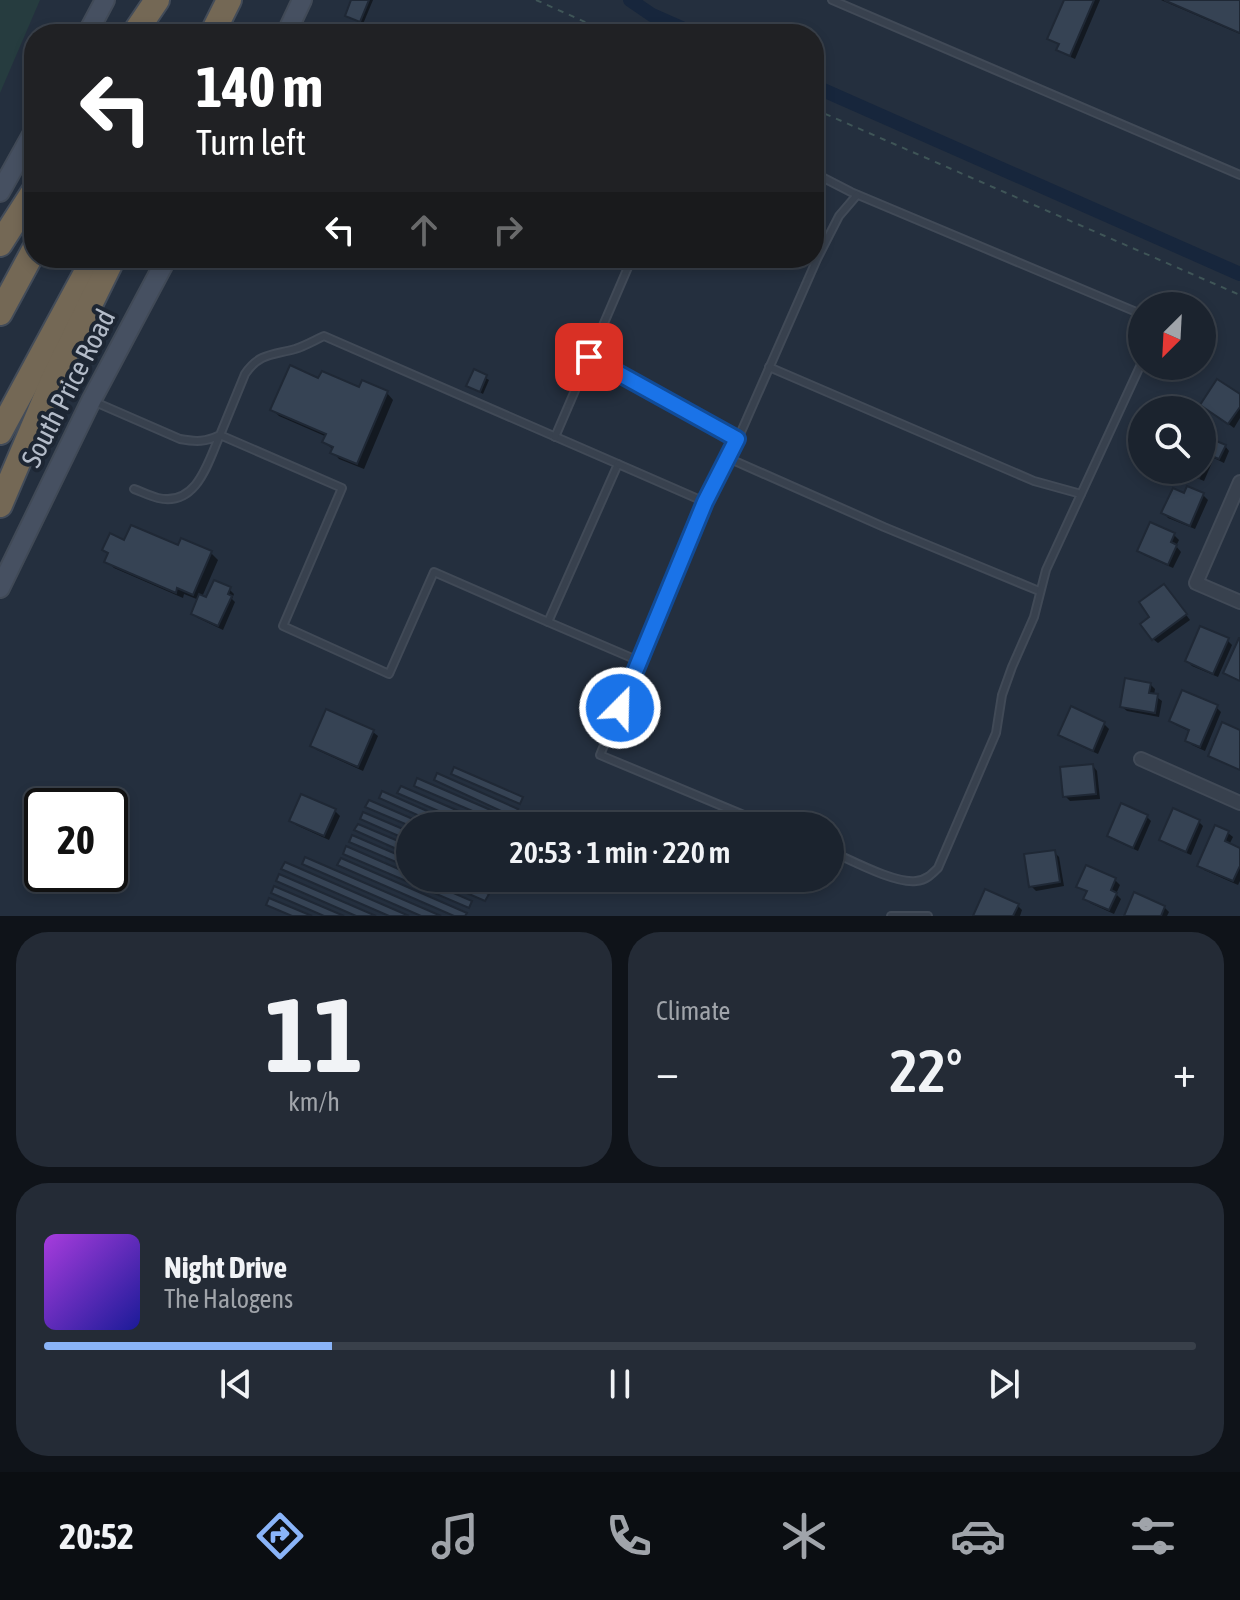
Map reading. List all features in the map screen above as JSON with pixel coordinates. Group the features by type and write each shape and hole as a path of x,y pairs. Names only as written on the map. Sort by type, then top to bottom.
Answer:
{"highway":[{"path":"141,24 159,0"},
{"path":"148,24 159,0"},
{"path":"217,24 229,0"},
{"path":"0,244 24,207"},
{"path":"0,313 24,268"},
{"path":"0,432 89,268"},
{"path":"0,505 54,378 108,268"}],"main road":[{"path":"92,24 105,0"},
{"path":"291,24 302,0"},
{"path":"0,192 24,149"},
{"name":"South Price Road","path":"0,588 91,401 162,268"}],"street":[{"path":"1240,482 1196,583 1240,602"},
{"path":"1141,759 1240,803"}],"lane":[{"path":"832,0 1240,175"},
{"path":"824,178 857,195 1128,308"},
{"path":"824,245 839,216 857,195"},
{"path":"555,437 628,268"},
{"path":"736,812 600,755 705,502 737,439 813,268"},
{"path":"134,489 161,499 176,498 192,491 202,478 251,365 273,353 297,349 324,336 705,502"},
{"path":"589,357 737,439"},
{"path":"769,367 1034,481 1081,494"},
{"path":"844,857 897,879 915,882 927,878 938,868 996,733 1002,695 1034,617 1046,570 1134,380"},
{"path":"91,401 180,439 195,442 220,435 342,488 283,626 389,674 434,572 639,661"},
{"path":"728,458 1039,591"},
{"path":"548,622 618,464"},
{"path":"891,916 928,916"}],"path":[{"path":"536,0 590,24"},
{"path":"824,113 1240,295"}],"green space":[{"path":"0,0 40,0 30,24 24,24 24,37 0,93"}],"building":[{"path":"351,0 369,0 360,22 345,16"},
{"path":"1064,0 1094,0 1070,56 1056,50 1059,44 1047,39"},
{"path":"1164,0 1240,0 1240,33"},
{"path":"290,365 318,378 322,371 359,387 362,380 388,391 357,464 330,453 333,447 322,442 326,434 270,410"},
{"path":"474,369 487,375 480,392 466,386"},
{"path":"1217,379 1240,394 1240,407 1228,424 1216,416 1216,396 1206,396"},
{"path":"1216,441 1226,445 1219,459 1216,458"},
{"path":"1187,486 1204,493 1190,526 1161,513 1173,488 1184,493"},
{"path":"1150,522 1175,533 1171,542 1177,545 1168,565 1137,551"},
{"path":"131,525 178,545 181,538 212,551 193,595 177,588 176,593 104,562 108,553 102,550 110,533 124,540"},
{"path":"214,580 231,587 228,594 232,596 218,626 191,614 199,594 206,597"},
{"path":"1164,584 1187,614 1152,640 1140,624 1149,617 1139,602"},
{"path":"1200,626 1229,638 1213,674 1185,661"},
{"path":"1240,638 1240,681 1223,673"},
{"path":"1125,678 1151,683 1149,693 1158,694 1155,713 1120,707"},
{"path":"1182,690 1218,705 1200,747 1185,741 1189,730 1169,721"},
{"path":"1071,706 1105,722 1093,751 1058,735"},
{"path":"326,709 374,730 358,767 310,746"},
{"path":"1222,722 1240,730 1240,770 1208,756"},
{"path":"1093,764 1096,794 1063,797 1060,767"},
{"path":"454,767 523,797 520,804 451,774"},
{"path":"437,773 518,809 516,812 503,812 434,780"},
{"path":"417,778 495,812 475,812 414,786"},
{"path":"401,786 461,812 441,812 397,793"},
{"path":"382,791 429,812 410,812 379,798"},
{"path":"301,794 336,809 324,836 289,821"},
{"path":"369,800 397,812 396,820 365,807"},
{"path":"1121,803 1148,815 1133,848 1107,836"},
{"path":"1173,808 1200,820 1186,852 1159,840"},
{"path":"363,812 396,826 396,835 360,819"},
{"path":"358,824 396,840 396,849 354,830"},
{"path":"1215,825 1229,831 1225,841 1240,848 1240,866 1233,881 1197,866"},
{"path":"352,835 396,854 396,862 349,842"},
{"path":"346,846 396,868 396,877 343,854"},
{"path":"1055,850 1060,882 1029,887 1024,854"},
{"path":"305,857 441,916 421,916 302,864"},
{"path":"341,858 396,882 396,891 337,865"},
{"path":"285,862 409,916 389,916 281,869"},
{"path":"1086,865 1116,878 1111,890 1117,893 1109,910 1083,899 1087,891 1076,887"},
{"path":"279,874 376,916 356,916 276,881"},
{"path":"274,886 344,916 324,916 271,893"},
{"path":"985,889 1019,904 1013,916 973,916"},
{"path":"399,892 419,892 467,913 465,916 454,916"},
{"path":"432,892 451,892 472,901 469,908"},
{"path":"464,892 489,894 485,901"},
{"path":"1134,892 1165,906 1161,916 1124,916"},
{"path":"269,898 312,916 292,916 266,905"}],"waterway":[{"path":"630,0 672,24"},
{"path":"824,90 1240,274"}],"route":[{"path":"589,357 737,439 705,502 620,708"}]}
